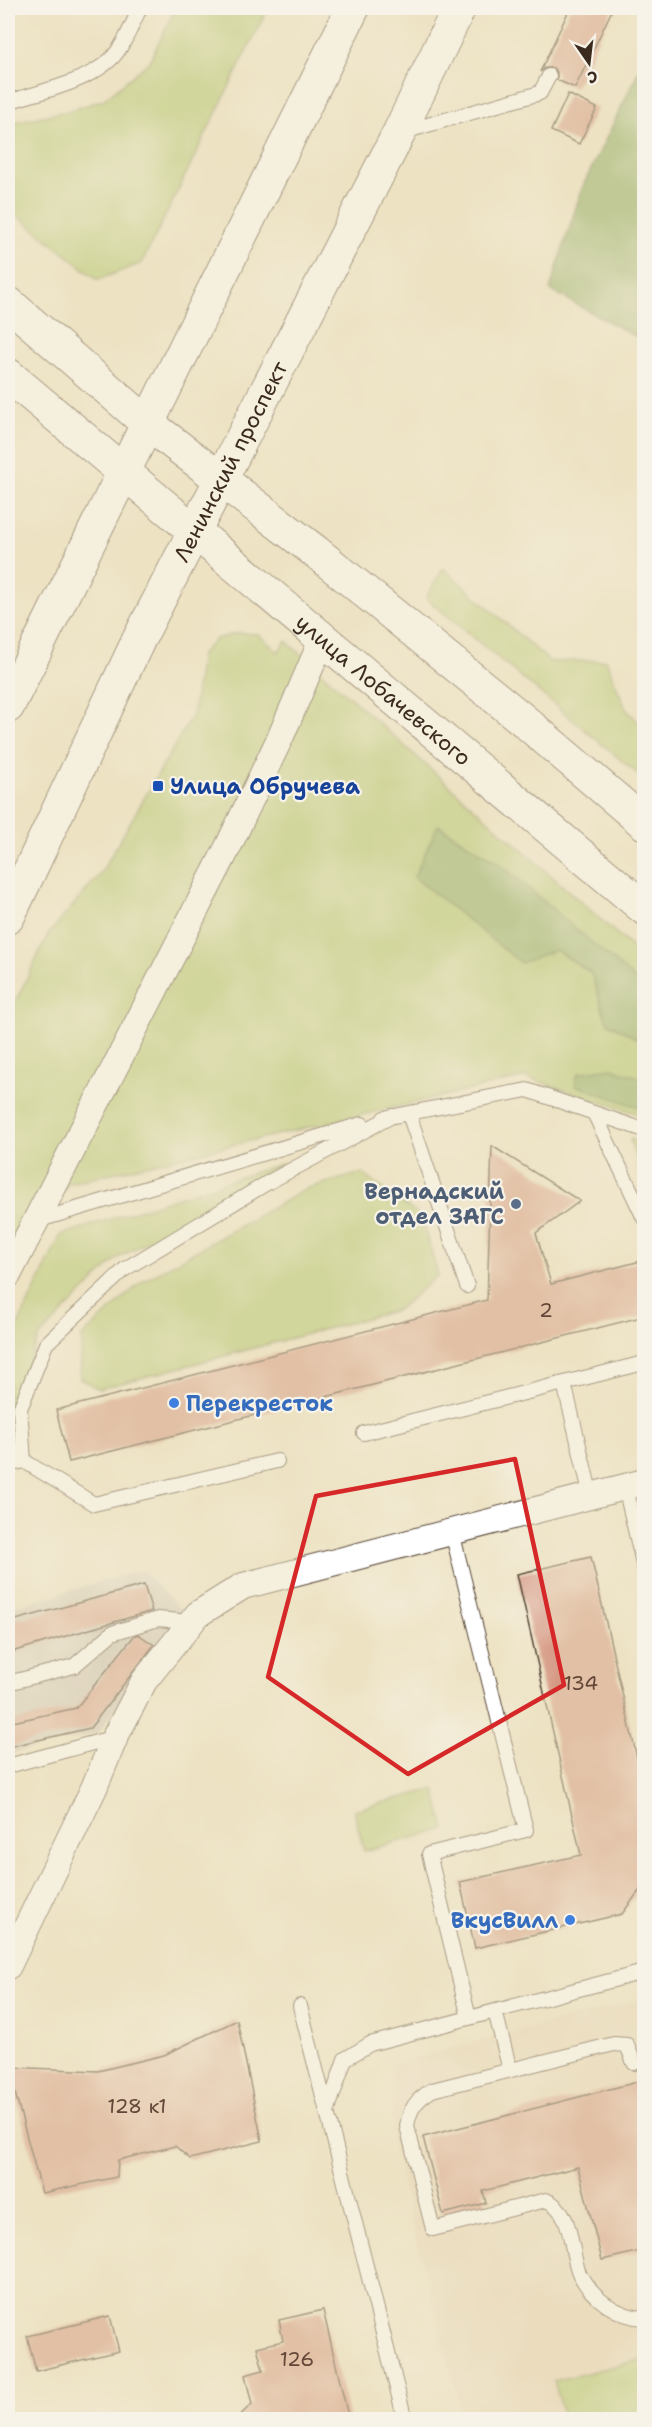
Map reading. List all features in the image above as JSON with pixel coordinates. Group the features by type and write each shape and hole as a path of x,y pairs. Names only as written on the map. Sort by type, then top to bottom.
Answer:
{"main road":[{"path":"8,706 353,8"},
{"name":"Ленинский проспект","path":"8,916 139,639 399,134 459,8"},
{"path":"8,303 147,423 334,567 641,814"},
{"path":"8,375 122,472"},
{"name":"улица Лобачевского","path":"122,472 645,908"}],"street":[{"path":"8,1275 226,849 281,736 322,640"},
{"path":"8,1966 94,1788 115,1737 144,1681 198,1614 243,1586 635,1485"}],"lane":[{"path":"8,102 64,84 90,73 112,59 140,8"},
{"path":"399,134 540,93 549,76"},
{"path":"34,1221 392,1116 527,1090 645,1130"},
{"path":"594,1113 645,1218"},
{"path":"409,1114 467,1286"},
{"path":"24,1461 20,1409 46,1344 125,1269 267,1183 392,1116"},
{"path":"364,1434 645,1363"},
{"path":"564,1383 591,1496"},
{"path":"8,1466 24,1461 94,1504 277,1461"},
{"path":"635,1485 645,1568"},
{"path":"452,1532 526,1830 429,1854 469,2018"},
{"path":"8,1683 74,1666 112,1634 158,1619 192,1622"},
{"path":"8,1766 115,1737"},
{"path":"327,2112 345,2059 370,2044 645,1972"},
{"path":"300,2006 405,2420"},
{"path":"495,2011 510,2070"},
{"path":"634,2063 630,2050 622,2043 432,2090 418,2098 409,2112 407,2126 433,2229 546,2200 554,2203 566,2220 579,2273 602,2302 631,2317 645,2318"}],"highlighted area":[{"path":"515,1459 564,1685 408,1774 268,1677 316,1496"}],"shaded area":[{"path":"142,1570 185,1614 98,1733 8,1754 8,1608"},
{"path":"644,1999 644,2419 463,2419 392,2143 392,2064"}],"green space":[{"path":"176,8 268,8 142,263 98,280 8,208 8,123 68,111 103,100 149,62"},
{"path":"644,60 644,341 550,290 582,188"},
{"path":"443,568 550,662 606,660 626,709 644,728 644,779 426,598"},
{"path":"238,633 258,634 278,652 286,641 644,958 644,1116 525,1077 69,1183 8,1255 8,1017 48,935 101,873 193,714 201,654 216,639"},
{"path":"438,825 500,864 644,987 644,1043 607,1022 591,973 556,950 521,963 414,877"},
{"path":"612,1068 644,1079 644,1109 575,1085 578,1073"},
{"path":"630,1139 644,1143 644,1183"},
{"path":"284,1163 116,1259 39,1337 8,1410 8,1346 61,1235"},
{"path":"362,1173 421,1217 438,1275 397,1310 99,1389 80,1378 82,1337 141,1282 308,1188"},
{"path":"435,1789 445,1829 364,1851 354,1810"},
{"path":"644,2359 644,2419 564,2419 554,2381"}],"building":[{"path":"570,8 613,8 575,88 557,80 557,72 553,68 545,68 540,72"},
{"path":"568,94 597,108 579,144 551,131"},
{"path":"492,1146 580,1201 536,1233 551,1284 645,1260 645,1316 69,1462 56,1410 487,1300"},
{"path":"591,1557 645,1793 645,1883 622,1914 475,1948 460,1882 581,1855 517,1574"},
{"path":"144,1585 152,1611 8,1653 8,1622"},
{"path":"138,1634 154,1645 90,1728 8,1747 8,1723 76,1708"},
{"path":"237,2020 262,2141 190,2159 175,2146 118,2160 117,2177 42,2193 8,2067 98,2071 164,2055"},
{"path":"645,2080 645,2250 602,2260 578,2167 483,2191 486,2203 443,2214 423,2137"},
{"path":"323,2310 349,2420 235,2420 252,2404 245,2375 263,2370 257,2347 283,2341 279,2320"},
{"path":"110,2316 119,2351 36,2371 27,2336"}],"place":[{"name":"Улица Обручева","path":"158,786"},
{"name":"Вернадский отдел ЗАГС","path":"516,1204"},
{"name":"Перекресток","path":"174,1403"},
{"name":"ВкусВилл","path":"570,1920"}]}
